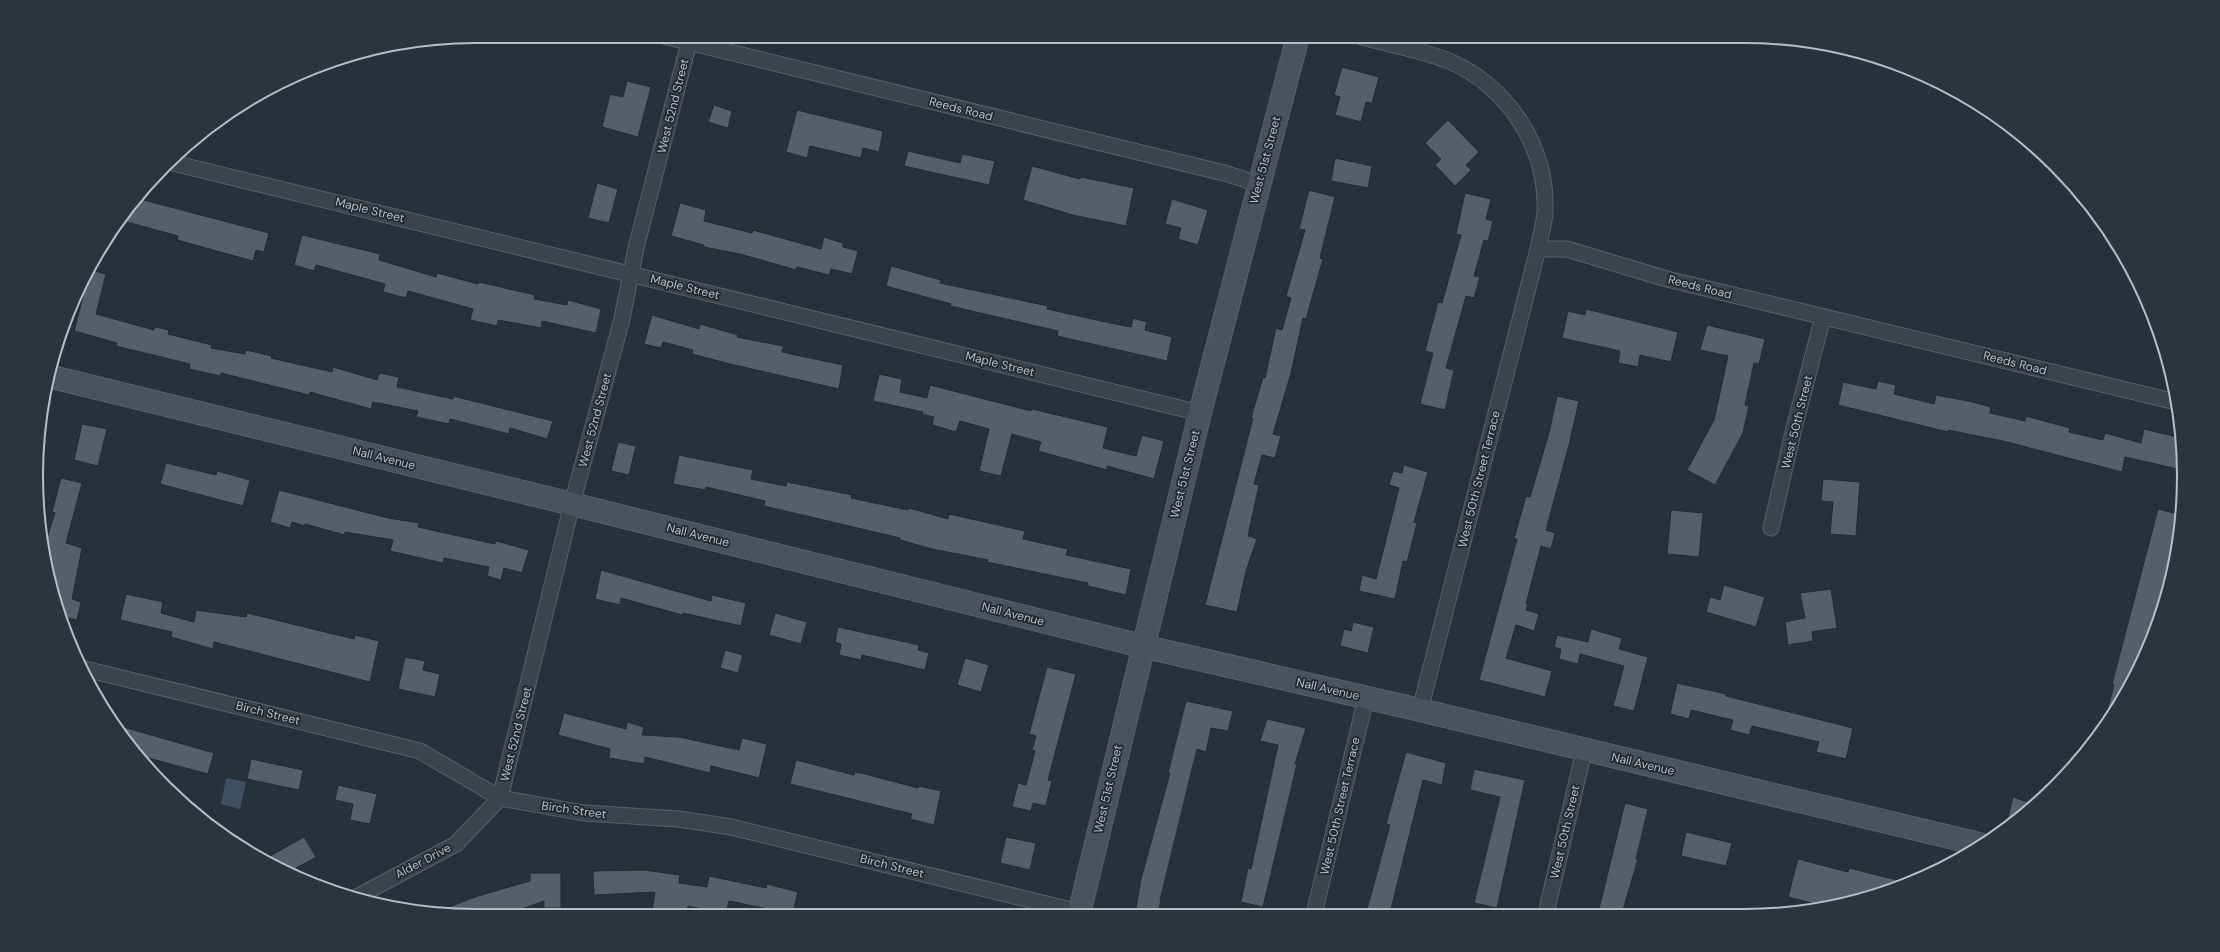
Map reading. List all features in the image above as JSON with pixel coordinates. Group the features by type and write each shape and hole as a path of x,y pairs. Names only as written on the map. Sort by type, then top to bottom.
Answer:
{"street":[{"name":"West 52nd Street","path":"500,798 572,504 632,274 636,248 689,43"},
{"name":"Reeds Road","path":"693,43 1228,174 1258,184"},
{"name":"West 51st Street","path":"1080,909 1142,646 1200,413 1258,184 1296,43"},
{"path":"1384,43 1448,61 1468,70 1503,98 1517,115 1528,134 1541,172 1545,214 1538,249"},
{"name":"Maple Street","path":"177,164 1200,413"},
{"name":"Reeds Road","path":"1538,249 1567,249 1667,279 2170,401"},
{"name":"West 50th Street Terrace","path":"1420,710 1538,249"},
{"name":"West 50th Street","path":"1772,528 1794,428 1823,317"},
{"name":"Nall Avenue","path":"55,378 572,504 1142,646 1420,710 1973,843"},
{"name":"Birch Street","path":"89,670 420,751 500,798 584,813 680,820 731,827 1063,909"},
{"name":"West 50th Street Terrace","path":"1315,909 1366,698"},
{"name":"West 50th Street","path":"1547,909 1584,750"},
{"name":"Alder Drive","path":"363,894 456,844 500,798"}],"water":[{"path":"226,778 246,782 240,809 221,804"}],"building":[{"path":"1342,67 1379,77 1372,103 1366,102 1361,122 1335,115 1340,97 1334,95"},
{"path":"627,81 651,87 638,137 602,127 610,94 623,97"},
{"path":"714,105 732,111 728,128 708,122"},
{"path":"797,110 883,131 879,152 863,148 861,158 810,146 807,158 786,152"},
{"path":"1448,120 1479,152 1466,165 1471,170 1455,186 1435,165 1441,159 1425,143"},
{"path":"908,151 960,163 962,154 995,161 989,185 904,166"},
{"path":"1335,158 1372,166 1368,188 1331,181"},
{"path":"1032,166 1080,179 1081,177 1134,188 1126,226 1073,215 1023,200"},
{"path":"597,183 618,189 609,223 588,218"},
{"path":"1309,190 1335,197 1320,258 1323,259 1306,319 1303,318 1291,373 1273,434 1281,436 1275,458 1262,455 1254,484 1259,485 1248,536 1257,539 1246,571 1237,612 1205,605 1253,418 1251,418 1263,377 1265,378 1276,328 1282,330 1291,298 1286,296 1305,230 1299,229"},
{"path":"1465,193 1491,199 1486,219 1493,221 1488,241 1484,240 1474,276 1480,277 1474,298 1466,296 1446,368 1454,370 1445,410 1420,404 1433,353 1425,351 1438,302 1442,303 1461,235 1456,234"},
{"path":"1172,199 1208,210 1198,245 1178,239 1181,228 1165,224"},
{"path":"143,200 269,233 264,252 256,250 253,261 177,240 178,236 125,221"},
{"path":"680,203 706,210 704,221 752,233 753,230 821,249 824,237 843,243 843,247 858,251 852,274 831,269 829,275 797,267 796,270 740,254 704,247 704,245 671,236"},
{"path":"302,235 380,254 379,260 436,277 437,273 478,284 479,282 535,295 534,299 567,305 568,300 601,309 596,333 542,321 541,328 498,320 497,326 470,320 473,309 408,291 406,298 383,292 385,284 316,265 314,271 294,265"},
{"path":"891,266 941,280 940,283 1048,306 1047,309 1110,323 1131,327 1133,318 1147,322 1145,330 1172,337 1167,361 1057,336 1058,331 950,306 951,304 886,286"},
{"path":"95,271 106,274 96,314 154,330 155,327 169,330 168,334 212,345 211,348 245,354 246,350 272,356 271,358 332,372 333,367 377,380 379,373 399,377 397,387 453,399 453,396 553,421 547,439 510,428 509,434 450,419 449,424 416,417 418,411 373,402 371,409 310,392 309,395 221,373 221,376 189,369 190,364 116,346 117,343 74,331 84,292"},
{"path":"1586,309 1678,332 1671,362 1640,355 1638,367 1618,363 1620,351 1562,338 1568,311 1585,315"},
{"path":"652,315 699,329 700,324 738,335 737,337 783,346 782,352 843,365 839,389 692,354 693,350 663,342 661,348 644,344"},
{"path":"1707,325 1765,339 1759,364 1754,363 1745,405 1749,406 1743,433 1715,485 1687,470 1714,420 1728,356 1700,350"},
{"path":"879,374 902,379 900,392 927,398 930,385 1031,411 1032,409 1108,427 1103,448 1136,456 1142,435 1164,441 1154,479 1107,466 1107,470 1038,451 1041,442 1012,434 1001,476 979,471 989,429 960,421 956,432 932,425 934,417 922,414 923,412 873,401"},
{"path":"1878,381 1896,385 1894,394 1934,404 1936,395 1968,401 1991,407 1990,413 2025,421 2026,416 2070,428 2069,432 2103,440 2105,433 2141,443 2144,429 2175,436 2177,469 2125,457 2122,472 2003,441 1948,430 1948,432 1838,405 1843,382 1876,389"},
{"path":"1557,396 1579,401 1569,445 1546,530 1555,533 1551,549 1541,546 1526,604 1528,605 1526,610 1539,614 1534,631 1516,625 1506,658 1552,671 1545,697 1479,680 1517,539 1514,539 1526,496 1530,497 1549,433"},
{"path":"82,424 107,429 98,466 74,460"},
{"path":"618,442 636,446 629,475 611,471"},
{"path":"679,455 753,470 751,479 786,486 787,482 852,495 851,498 908,510 909,508 948,519 949,514 1025,531 1023,539 1068,549 1066,555 1131,569 1126,595 1088,586 1088,583 932,549 900,540 900,538 764,506 765,501 706,487 705,490 673,484"},
{"path":"166,463 216,475 217,471 250,480 243,506 160,484"},
{"path":"1404,465 1428,472 1414,522 1417,523 1407,562 1403,561 1395,599 1359,591 1362,575 1376,579 1399,488 1389,485 1393,471 1402,473"},
{"path":"61,478 82,483 66,543 82,548 72,599 81,602 77,620 68,618 68,620 51,560 47,536 55,513 52,512"},
{"path":"1823,479 1860,482 1856,536 1830,534 1833,502 1821,501"},
{"path":"279,490 388,518 419,523 418,527 495,544 496,541 529,550 522,573 504,568 501,580 487,576 489,567 444,558 443,563 390,551 393,540 345,532 345,535 292,522 290,528 270,522"},
{"path":"2158,509 2175,513 2169,560 2154,615 2132,668 2106,713 2114,685 2112,684"},
{"path":"1671,510 1703,513 1699,557 1667,554"},
{"path":"601,570 711,601 712,595 746,603 741,626 683,613 682,615 621,598 620,605 595,599"},
{"path":"1724,585 1765,597 1756,627 1706,612 1710,597 1720,600"},
{"path":"1831,589 1837,628 1812,632 1813,641 1788,645 1785,622 1805,618 1800,593"},
{"path":"126,594 163,602 161,613 194,622 196,610 246,617 247,613 354,639 355,635 379,641 370,682 214,642 213,649 171,637 172,632 120,620"},
{"path":"775,613 807,622 801,644 769,635"},
{"path":"1353,622 1374,627 1368,653 1340,646 1344,629 1351,631"},
{"path":"838,627 919,645 918,650 929,653 925,670 862,655 861,660 839,655 841,644 835,642"},
{"path":"1591,629 1622,638 1619,649 1648,657 1634,711 1613,706 1624,666 1580,654 1578,664 1559,659 1561,649 1554,647 1557,635 1588,642"},
{"path":"725,650 743,655 738,673 720,668"},
{"path":"405,657 425,661 423,670 440,674 435,697 398,689"},
{"path":"965,658 989,665 981,692 957,685"},
{"path":"1047,667 1076,674 1048,780 1052,781 1046,806 1033,803 1031,811 1012,807 1018,783 1026,785 1035,751 1032,750 1036,736 1029,734"},
{"path":"1677,683 1726,694 1726,696 1853,728 1846,759 1816,752 1819,742 1752,726 1749,735 1730,730 1733,720 1691,710 1689,719 1670,714"},
{"path":"1186,701 1233,711 1228,731 1211,728 1206,752 1197,749 1159,909 1136,909 1141,879 1170,773 1168,773"},
{"path":"564,713 626,729 627,722 644,727 642,735 679,737 739,750 742,738 767,744 759,778 711,766 710,773 645,757 644,764 609,758 610,749 558,735"},
{"path":"1267,719 1306,728 1295,764 1297,764 1263,907 1241,902 1248,868 1251,869 1278,745 1260,741"},
{"path":"123,727 214,753 208,774 148,758"},
{"path":"1406,752 1446,763 1442,785 1423,780 1391,909 1367,909 1390,825 1386,824"},
{"path":"251,759 303,770 299,790 247,779"},
{"path":"796,760 854,775 855,772 918,788 919,786 941,791 934,825 910,819 912,814 790,784"},
{"path":"1474,769 1525,780 1497,908 1474,903 1500,797 1470,790"},
{"path":"338,785 377,794 370,824 350,820 353,804 335,800"},
{"path":"2013,797 2029,802 2008,820"},
{"path":"1625,803 1648,809 1636,859 1638,859 1623,909 1599,909"},
{"path":"1686,832 1732,843 1726,866 1681,856"},
{"path":"304,837 316,857 295,869 269,856"},
{"path":"1006,837 1036,843 1030,870 1000,863"},
{"path":"1798,859 1848,872 1849,868 1898,880 1828,901 1812,903 1788,897"},
{"path":"645,870 680,875 679,883 707,887 709,876 766,888 767,884 798,892 794,909 768,909 729,901 727,909 702,909 688,906 688,909 652,909 655,892 594,895 593,871"},
{"path":"530,873 561,873 561,908 544,908 544,901 522,909 447,908 478,896 530,881"}]}
